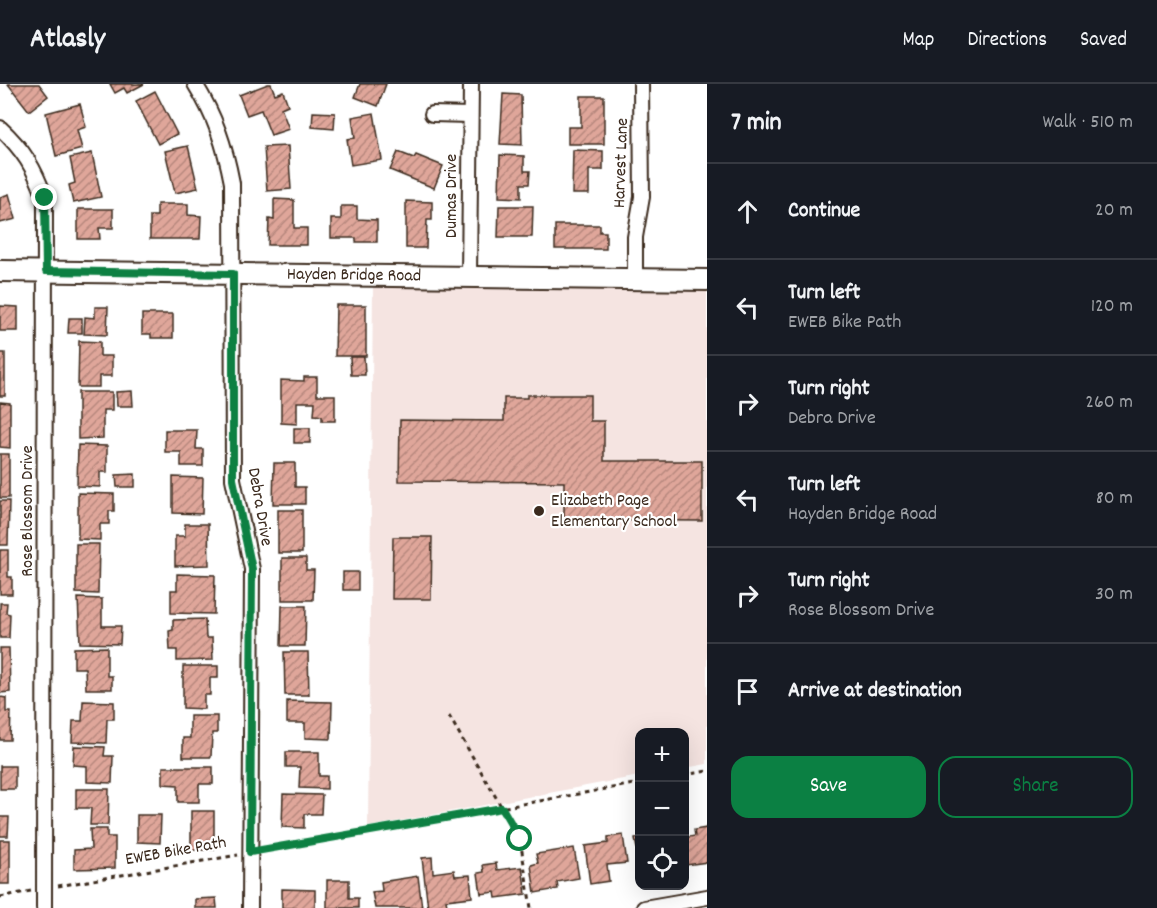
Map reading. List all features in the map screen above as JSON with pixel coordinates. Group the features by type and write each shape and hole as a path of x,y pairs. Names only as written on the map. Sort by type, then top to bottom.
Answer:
{"street":[{"name":"Debra Drive","path":"195,84 212,112 225,146 232,183 233,479 252,569 250,908"},
{"name":"Dumas Drive","path":"469,277 471,84"},
{"name":"Harvest Lane","path":"635,278 635,237 642,197 641,84"},
{"path":"432,114 470,115"},
{"name":"Rose Blossom Drive","path":"0,128 18,145 35,170 45,198 44,908"},
{"name":"Hayden Bridge Road","path":"0,271 707,280"},
{"path":"645,908 707,897"}],"path":[{"path":"448,716 520,839 531,908"},
{"path":"689,774 707,771"},
{"name":"EWEB Bike Path","path":"0,897 635,784"}],"shaded area":[{"name":"Elizabeth Page Elementary School","path":"373,284 707,290 707,764 689,767 689,728 635,728 635,777 368,827"}],"building":[{"path":"8,84 39,84 48,96 29,111"},
{"path":"110,84 144,84 127,93 124,88 115,93"},
{"path":"271,84 275,94 283,91 288,105 281,108 289,129 271,135 261,110 247,115 239,95"},
{"path":"360,84 386,84 378,106 355,97"},
{"path":"155,91 177,134 158,144 136,101"},
{"path":"503,94 521,95 522,145 500,144"},
{"path":"581,96 604,96 604,144 568,144 568,127 581,127"},
{"path":"80,104 86,127 77,130 82,149 56,156 46,113"},
{"path":"313,112 335,113 334,129 312,127"},
{"path":"374,113 382,160 351,165 347,139 355,138 352,117"},
{"path":"188,146 198,188 175,193 165,151"},
{"path":"288,146 291,189 267,191 264,147"},
{"path":"573,150 603,151 603,170 589,170 589,194 572,194"},
{"path":"398,152 414,158 416,155 443,166 434,188 390,170"},
{"path":"92,153 101,197 73,203 69,185 75,183 70,158"},
{"path":"500,155 524,156 524,171 530,171 529,184 521,184 521,198 499,197"},
{"path":"9,194 16,219 0,223 0,197"},
{"path":"274,199 294,200 294,228 307,228 307,245 268,245 269,219 274,220"},
{"path":"406,201 432,202 432,220 427,220 426,248 406,248"},
{"path":"157,204 188,204 188,215 201,216 200,239 150,239 150,216 157,216"},
{"path":"341,206 357,206 357,219 377,220 377,242 356,242 356,238 331,238 331,219 341,219"},
{"path":"499,206 533,206 532,237 498,237"},
{"path":"78,209 113,209 113,228 99,228 100,239 78,239"},
{"path":"555,225 600,225 600,232 606,232 606,249 555,249"},
{"path":"336,305 366,305 366,356 335,356"},
{"path":"0,306 18,307 18,331 0,331"},
{"path":"95,307 108,307 107,335 84,334 85,317 95,318"},
{"path":"142,314 173,314 173,338 151,338 151,334 142,334"},
{"path":"69,318 82,318 82,333 68,333"},
{"path":"79,341 100,342 100,356 112,356 112,376 99,376 99,387 78,387"},
{"path":"0,353 5,353 5,396 0,396"},
{"path":"350,357 364,357 365,375 351,375"},
{"path":"304,377 317,377 317,395 335,395 335,421 322,421 322,416 314,415 315,402 297,402 297,424 281,423 281,380 304,381"},
{"path":"132,391 133,406 117,406 116,392"},
{"path":"78,392 112,392 112,410 103,410 103,438 78,439"},
{"path":"527,395 590,395 590,421 604,421 604,461 702,461 702,521 564,520 564,482 399,481 400,420 504,421 504,398 527,398"},
{"path":"0,402 10,403 10,448 0,447"},
{"path":"294,428 310,428 310,443 294,443"},
{"path":"165,430 197,430 196,449 203,449 203,466 181,466 181,452 165,452"},
{"path":"78,445 107,446 107,472 100,472 100,487 77,486"},
{"path":"0,454 9,454 9,498 0,498"},
{"path":"274,463 295,463 295,487 305,487 305,504 273,504"},
{"path":"135,474 135,487 117,487 116,475"},
{"path":"173,477 203,478 202,514 173,513"},
{"path":"78,493 114,494 114,511 109,511 109,524 100,524 100,540 78,539"},
{"path":"0,501 9,501 8,545 0,545"},
{"path":"278,510 302,510 302,553 278,553"},
{"path":"185,524 208,524 209,565 175,566 175,536 185,536"},
{"path":"393,537 432,537 431,599 392,599"},
{"path":"76,544 99,544 98,594 76,593"},
{"path":"0,550 8,550 8,577 12,577 12,594 0,594"},
{"path":"282,558 306,558 306,570 314,570 313,600 282,600"},
{"path":"343,572 358,572 358,590 343,590"},
{"path":"177,574 215,575 214,614 171,613 171,590 177,590"},
{"path":"78,598 102,599 102,626 121,626 120,644 80,643"},
{"path":"0,603 7,603 6,613 10,614 9,638 0,638"},
{"path":"282,606 306,606 305,646 281,646"},
{"path":"205,619 206,638 212,638 213,660 177,661 177,650 170,650 169,631 173,630 173,620"},
{"path":"107,647 107,676 112,676 112,689 86,689 85,668 74,668 74,648"},
{"path":"0,648 9,648 10,692 0,693"},
{"path":"284,652 308,652 309,695 285,695"},
{"path":"183,666 218,666 218,678 210,678 210,695 204,695 204,709 183,708"},
{"path":"0,697 6,698 6,712 11,712 10,740 0,740"},
{"path":"83,701 114,702 114,719 107,719 106,743 72,742 73,721 82,721"},
{"path":"287,701 332,702 331,739 305,738 305,723 287,723"},
{"path":"190,716 217,716 217,733 212,733 211,757 183,757 183,738 190,738"},
{"path":"74,746 105,747 104,756 113,756 112,783 87,782 87,766 73,765"},
{"path":"286,752 319,752 319,776 327,776 327,789 299,788 300,767 286,767"},
{"path":"0,766 15,766 15,789 0,789"},
{"path":"163,767 213,767 213,784 199,784 199,802 178,802 178,785 163,784"},
{"path":"76,789 109,789 108,825 90,825 91,808 76,808"},
{"path":"283,794 322,795 321,814 304,814 304,828 282,827"},
{"path":"191,811 214,811 214,850 191,850"},
{"path":"137,815 161,815 160,843 137,842"},
{"path":"0,817 9,817 8,836 0,836"},
{"path":"707,824 707,862 689,865 689,837 695,836 694,830 706,828"},
{"path":"90,829 107,829 107,837 115,837 115,868 74,869 74,850 91,849"},
{"path":"623,835 627,863 607,865 609,881 590,884 585,846 608,843 608,837"},
{"path":"0,840 10,840 10,884 0,884"},
{"path":"574,848 579,878 557,882 558,889 535,893 531,865 538,863 536,854"},
{"path":"432,857 433,873 454,870 455,876 470,875 472,897 446,900 447,906 428,908 422,858"},
{"path":"496,863 497,870 522,867 526,894 496,898 495,892 481,894 478,873 484,872 483,865"},
{"path":"418,876 422,908 375,908 372,892 382,891 381,882"},
{"path":"327,880 349,880 349,898 358,898 358,908 327,908"},
{"path":"282,889 315,890 315,908 282,908"},
{"path":"216,898 217,908 195,908 195,899"}],"place":[{"name":"Elizabeth Page Elementary School","path":"539,511"}],"route":[{"path":"45,198 46,271 233,274 233,479 252,569 250,852 502,808 520,839"}]}
